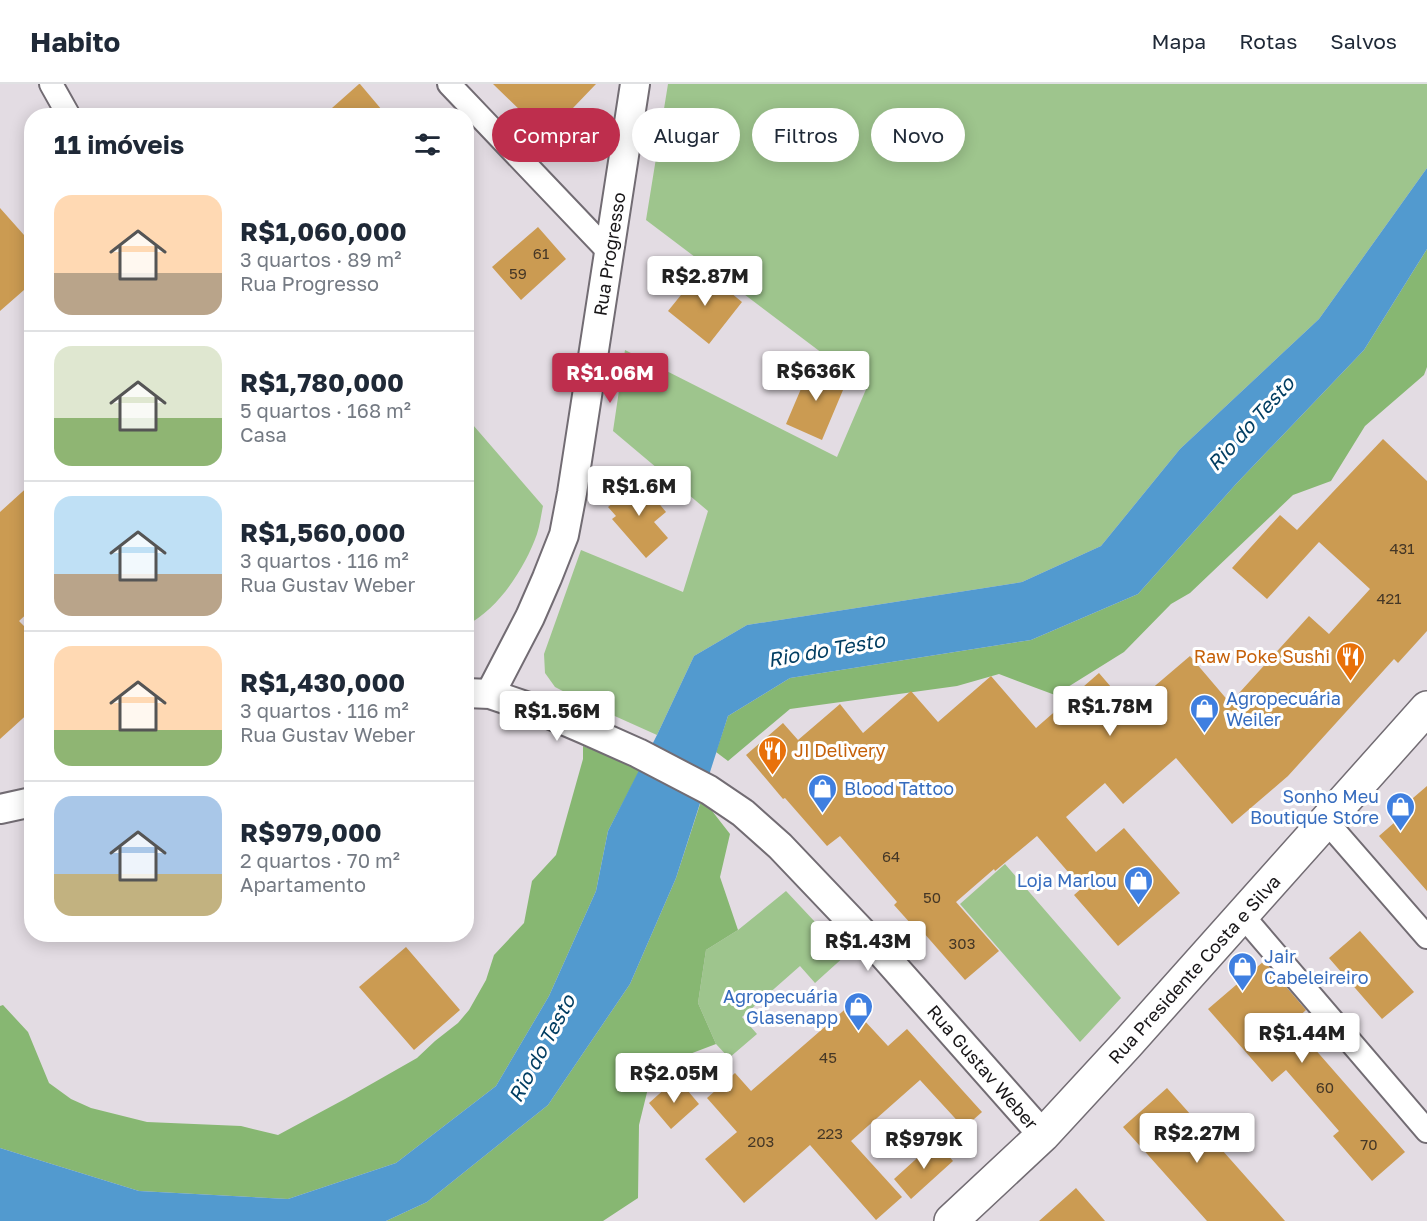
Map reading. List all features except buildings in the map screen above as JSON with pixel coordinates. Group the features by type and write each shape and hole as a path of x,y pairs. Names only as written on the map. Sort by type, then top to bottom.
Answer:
{"main road":[{"name":"Rua Presidente Costa e Silva","path":"951,1221 1043,1135 1427,708"}],"street":[{"path":"51,84 64,108"},
{"path":"449,84 472,108"},
{"name":"Rua Progresso","path":"478,693 512,649 530,617 564,535 610,253 634,85"},
{"path":"474,110 610,253"},
{"name":"Rua Gustav Weber","path":"478,693 549,714 638,753 709,790 743,813 780,846 880,951 1043,1135"},
{"path":"0,808 24,804"},
{"path":"1326,821 1427,938"},
{"path":"1242,915 1427,1131"}],"green space":[{"path":"668,84 1427,84 1427,168 1319,319 1180,449 1101,546 1022,582 747,625 694,656 657,735 555,687 545,673 544,654 581,550 683,592 708,511 613,431 625,350 837,457 867,387 646,220 655,162 740,162 740,108 664,108"},
{"path":"1427,249 1427,367 1424,375 1365,426 1331,481 1293,495 1190,593 1171,604 1124,652 1055,695 999,674 957,686 790,709 728,761 716,752 728,716 790,678 1031,640 1138,594 1236,484 1364,350"},
{"path":"474,426 543,506 537,534 526,560 510,586 474,621"},
{"path":"583,746 641,768 608,831 596,891 549,996 496,1086 396,1163 288,1199 139,1191 0,1148 0,1006 3,1005 28,1032 49,1083 71,1099 91,1108 147,1122 241,1126 278,1135 417,1058 458,1023 469,1010 486,980 494,955 524,923 532,881 556,855 583,759"},
{"path":"702,798 730,834 720,877 738,930 706,950 698,1003 716,1044 653,1068 639,1125 638,1198 603,1221 386,1221 427,1202 548,1105 630,984 676,878"},
{"path":"1005,864 1121,998 1080,1042 960,904"},
{"path":"786,891 846,955 815,983 800,966 742,1017 757,1034 729,1058 716,1044 698,1003 706,950 738,930"}],"water":[{"name":"Rio do Testo","path":"1427,168 1427,249 1364,350 1236,484 1138,594 1031,640 790,678 728,716 676,878 630,984 548,1105 427,1202 386,1221 0,1221 0,1148 139,1191 288,1199 396,1163 496,1086 549,996 596,891 608,831 694,656 747,625 1022,582 1101,546 1180,449 1319,319"}],"place":[{"name":"Raw Poke Sushi","path":"1351,682"},
{"name":"Agropecuária Weiler","path":"1205,734"},
{"name":"JI Delivery","path":"773,776"},
{"name":"Blood Tattoo","path":"823,814"},
{"name":"Sonho Meu Boutique Store","path":"1400,832"},
{"name":"Loja Marlou","path":"1138,906"},
{"name":"Jair Cabeleireiro","path":"1243,992"},
{"name":"Agropecuária Glasenapp","path":"859,1032"}]}
